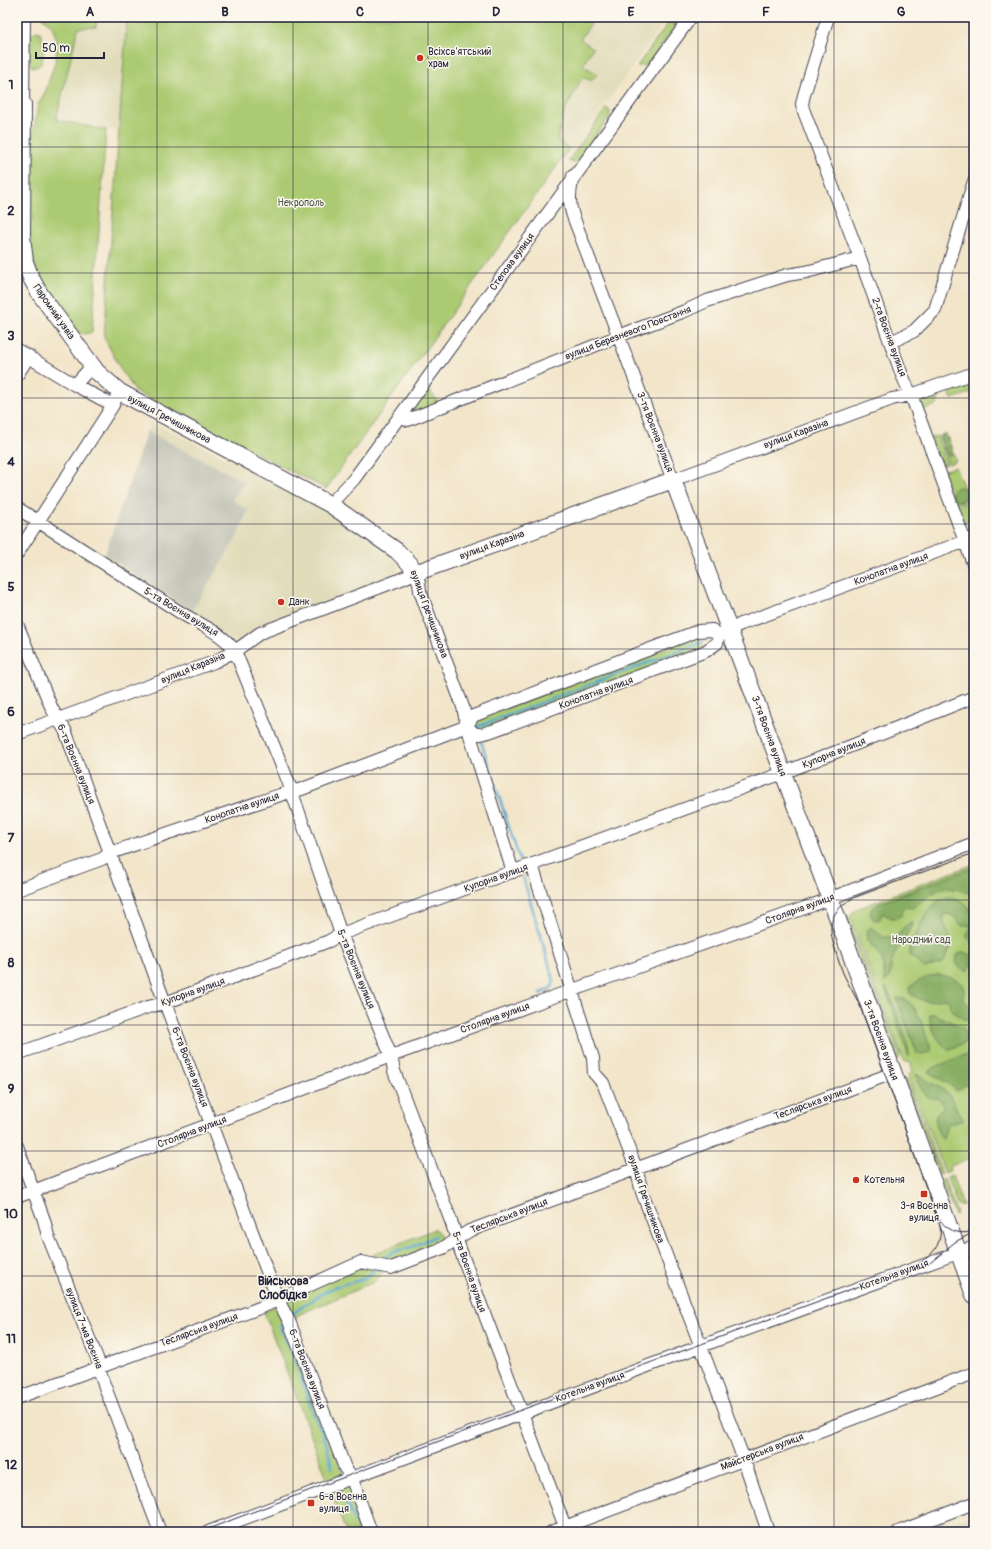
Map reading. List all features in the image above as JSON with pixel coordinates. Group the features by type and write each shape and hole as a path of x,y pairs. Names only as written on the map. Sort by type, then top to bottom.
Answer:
{"main road":[{"name":"Паромний узвіз","path":"20,104 22,236 25,262 31,278 40,294 89,362"},
{"name":"вулиця Гречишникова","path":"89,362 107,382 116,398 331,505 397,551 410,564 415,573"},
{"name":"вулиця Каразіна","path":"415,573 673,480"},
{"name":"3-тя Воєнна вулиця","path":"673,480 724,633 783,773 934,1180 957,1252 974,1295"}],"street":[{"path":"20,104 24,17"},
{"name":"Степова вулиця","path":"331,505 354,479 691,17"},
{"name":"2-га Воєнна вулиця","path":"828,17 804,95 802,104 803,109 860,258 902,375 970,540 974,566"},
{"name":"3-тя Воєнна вулиця","path":"574,176 570,192 570,206 673,480"},
{"path":"891,342 914,331 935,310 974,181"},
{"name":"вулиця Березневого Повстання","path":"401,415 408,420 707,301 780,277 860,258"},
{"name":"вулиця Гречишникова","path":"17,350 75,385 116,398"},
{"path":"17,375 29,356"},
{"path":"75,385 89,362"},
{"name":"вулиця Каразіна","path":"673,480 892,399 911,395 974,373"},
{"path":"17,554 39,522 116,398"},
{"name":"5-та Воєнна вулиця","path":"17,508 184,615 221,636 229,642 235,651 292,792 341,934 391,1056 394,1071 461,1252 514,1394 523,1412 567,1529"},
{"name":"Конопатна вулиця","path":"466,726 473,733 479,735 492,731 706,651 718,643 724,633 741,624 970,540"},
{"name":"вулиця Каразіна","path":"17,734 214,662 235,651 260,633 415,573"},
{"name":"вулиця Гречишникова","path":"415,573 419,582 420,591 462,707 466,726 513,872"},
{"name":"6-та Воєнна вулиця","path":"17,624 52,709 65,730 165,1003 278,1300 289,1321 345,1468 351,1477 371,1532"},
{"name":"Конопатна вулиця","path":"17,890 102,859 110,853 302,789 466,726 473,716 698,631 712,630 724,633"},
{"name":"Купорна вулиця","path":"17,1054 148,1007 165,1003 329,941 341,934 783,773 974,697"},
{"name":"Столярна вулиця","path":"17,1197 212,1125 391,1056 830,899 974,843"},
{"name":"вулиця Гречишникова","path":"532,865 592,1058 594,1073 603,1083 636,1168 642,1192 744,1460 768,1532"},
{"name":"Теслярська вулиця","path":"17,1398 262,1307 361,1262 391,1268 443,1248 469,1231 894,1073"},
{"name":"вулиця 7-ма Воєнна","path":"17,1146 44,1220 48,1236 100,1367 102,1379 160,1532"},
{"name":"Котельна вулиця","path":"208,1532 523,1412 974,1247"},
{"name":"Майстерська вулиця","path":"551,1532 567,1529 744,1460 749,1456 974,1373"},
{"path":"898,1532 974,1503"}],"shaded area":[{"path":"96,17 127,17 119,131 56,121 78,28 96,27"},
{"path":"596,17 668,17 572,151 558,140 558,136 564,111 581,80 584,76 597,74 583,65 584,60 593,48 580,39"},
{"path":"150,422 245,467 337,515 397,561 397,576 298,614 275,619 237,642 184,612 103,560"},
{"path":"147,431 245,482 232,500 248,510 236,539 191,612 105,554"},
{"path":"974,1514 974,1532 925,1532 928,1531"}],"green space":[{"path":"42,17 96,17 96,27 78,28 56,120 106,130 92,332 87,334 74,330 38,276 31,254 27,226 29,159 38,105 46,90 56,59 57,41 52,26"},
{"name":"Некрополь","path":"127,17 596,17 580,39 593,48 583,65 597,74 591,81 584,77 581,80 565,110 558,136 558,140 569,149 326,489 136,392 121,370 104,337"},
{"path":"670,21 676,25 647,66 637,66"},
{"path":"36,31 40,32 42,36 44,48 42,63 37,67 32,67 29,63 30,36"},
{"path":"606,108 610,111 610,116 577,162 575,163 568,161"},
{"path":"969,379 973,392 952,399 947,387"},
{"path":"941,389 937,405 920,411 919,403 921,396"},
{"path":"425,391 431,392 439,405 410,415"},
{"path":"946,433 956,461 949,464 939,436"},
{"path":"944,435 950,444 951,455 948,455 945,450 941,437"},
{"path":"937,436 947,464 941,466 930,438"},
{"path":"955,467 969,499 955,504 942,471"},
{"path":"959,487 964,489 966,494 964,499 959,501 954,499 952,494 954,489"},
{"path":"970,501 974,511 974,520 962,523 955,506"},
{"path":"698,636 704,650 475,732 474,720"},
{"name":"Народний сад","path":"974,864 974,1156 949,1167 950,1171 945,1173 908,1075 913,1072 910,1062 905,1062 903,1059 850,917 853,912 859,908"},
{"path":"974,867 974,895 954,889 941,890 928,896 912,908 906,907 903,909 902,915 896,918 891,918 882,913 880,919 874,920 870,914 872,907 878,904"},
{"path":"947,897 962,901 967,905 971,912 974,912 974,944 966,936 971,928 970,925 962,926 952,915 944,914 943,918 945,925 952,942 951,947 943,963 924,968 910,956 911,945 922,922 933,905"},
{"path":"847,916 900,1055 899,1059 897,1059 845,919"},
{"path":"912,921 911,927 894,957 891,964 890,975 885,982 882,959 868,940 867,930 872,927 883,937 896,937 905,926"},
{"path":"963,952 970,954 973,960 967,971 959,967 956,962 957,955"},
{"path":"937,975 954,978 961,983 964,991 963,1000 974,1009 973,1020 960,1017 955,1013 950,1008 949,1000 943,999 927,1001 917,998 909,992 909,988 915,983"},
{"path":"885,987 901,1022 909,1057"},
{"path":"896,998 903,999 910,1003 915,1009 922,1024 931,1052 922,1055 917,1053"},
{"path":"930,1014 934,1014 963,1028 966,1035 964,1043 950,1049 946,1048 934,1032"},
{"path":"964,1055 971,1055 974,1058 974,1086 966,1085 957,1091 929,1071 933,1068"},
{"path":"916,1074 949,1094 963,1119 962,1121 948,1124 943,1140 938,1132 935,1118 937,1113 943,1108 943,1104 939,1099 930,1098 924,1093 917,1080"},
{"path":"907,1078 942,1174 939,1175 904,1080"},
{"path":"952,1176 963,1206 959,1206 957,1204 947,1178"},
{"path":"944,1179 957,1214 955,1215 941,1181"},
{"path":"435,1229 441,1237 441,1247 391,1266 370,1259 376,1253"},
{"path":"358,1267 383,1269 381,1275 374,1282 298,1315 293,1324 285,1304 287,1298"},
{"path":"276,1305 343,1472 342,1476 330,1481 327,1478 264,1312"},
{"path":"346,1485 352,1488 368,1532 346,1532 332,1494 334,1489"}],"waterway":[{"path":"478,731 477,727 703,642"},
{"path":"480,738 521,864"},
{"path":"523,877 554,981 552,987 540,994"},
{"path":"379,1261 393,1252 412,1247 436,1236"},
{"path":"290,1316 325,1292 337,1286 361,1280 371,1274 375,1269"},
{"path":"283,1322 280,1326 281,1331 293,1354 314,1416 322,1431 332,1468"},
{"path":"345,1500 360,1532"}],"tram line":[{"path":"200,1532 521,1410 909,1268 928,1257 937,1247 940,1225 860,1006 841,967 831,933 831,926 832,919 839,908 853,898 974,853"},
{"path":"939,1219 945,1226 956,1232 970,1232"},
{"path":"930,1263 955,1242 974,1232"}],"place":[{"name":"Всіхсв'ятський храм","path":"420,58"},
{"name":"Данк","path":"281,602"},
{"name":"Котельня","path":"856,1180"},
{"name":"3-я Воєнна вулиця","path":"924,1194"},
{"name":"6-а Воєнна вулиця","path":"311,1503"}],"district":[{"name":"Військова Слобідка","path":"283,1288"}]}
